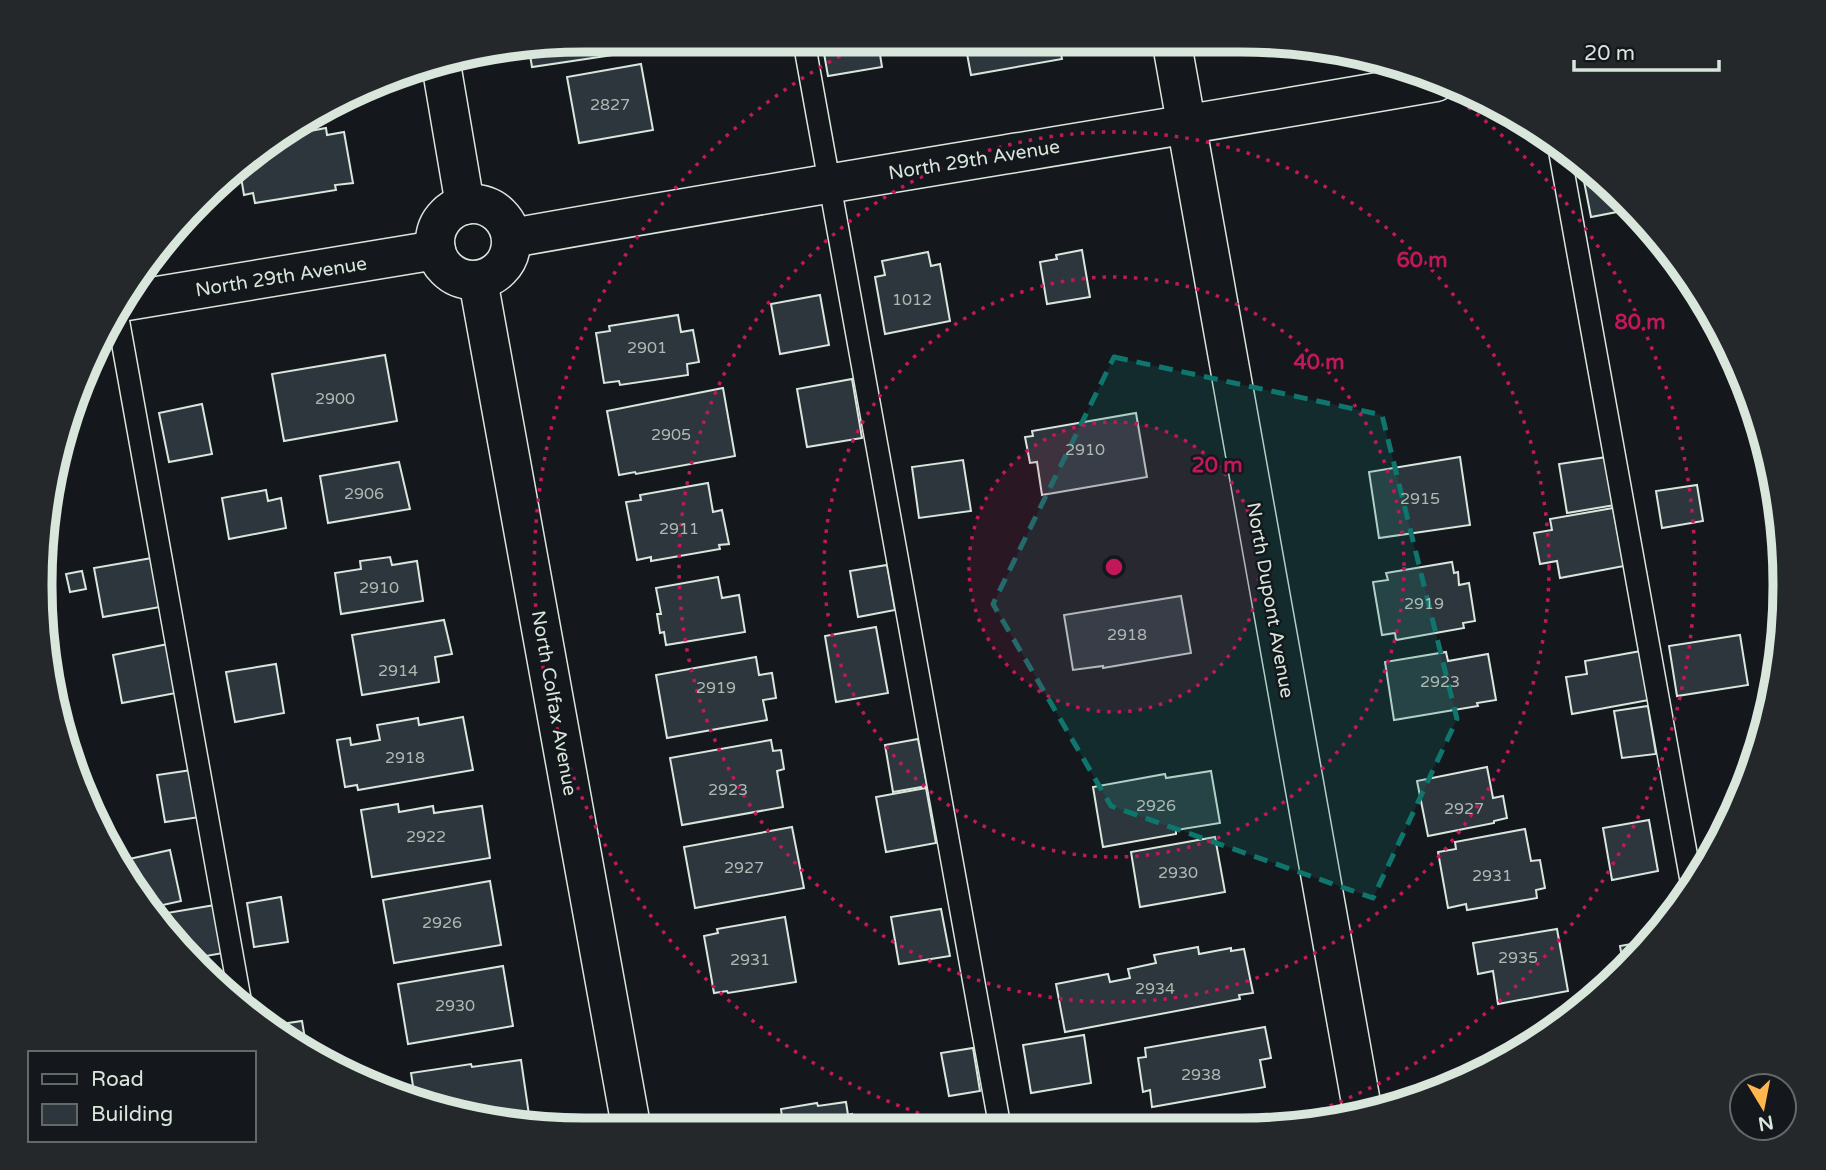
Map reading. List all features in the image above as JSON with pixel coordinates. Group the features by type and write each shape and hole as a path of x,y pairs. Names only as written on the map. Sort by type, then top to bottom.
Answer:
{"street":[{"name":"North Dupont Avenue","path":"1173,52 1361,1103"},
{"path":"442,72 465,205"},
{"name":"North 29th Avenue","path":"512,237 1422,84"},
{"path":"478,204 490,208 508,225 512,237 507,260 500,270 490,277 478,280 467,281 456,277 439,261 436,250 438,227 454,209 465,205 478,204"},
{"name":"North 29th Avenue","path":"136,300 436,250"},
{"name":"North Colfax Avenue","path":"478,280 630,1118"}],"lane":[{"path":"806,52 998,1118"},
{"path":"1561,160 1689,872"},
{"path":"120,327 238,988"}],"highlighted area":[{"path":"1114,357 1382,415 1457,719 1373,898 1111,806 993,604"}],"building":[{"path":"633,52 532,67 530,56"},
{"path":"824,52 880,52 882,67 828,76"},
{"path":"967,52 1061,52 1062,59 971,75"},
{"path":"641,64 653,130 579,143 567,77"},
{"path":"326,128 327,135 344,132 353,183 335,185 336,190 255,203 253,193 244,195 241,179 306,132"},
{"path":"1583,178 1621,211 1591,217"},
{"path":"1082,250 1090,297 1047,304 1040,262 1057,259 1056,255"},
{"path":"928,252 931,266 940,264 950,321 885,334 875,277 885,275 882,261"},
{"path":"820,295 829,345 780,354 771,304"},
{"path":"678,315 681,332 693,330 699,362 687,364 688,375 620,385 619,381 604,383 596,333 610,331 609,326"},
{"path":"385,355 397,421 284,441 272,374"},
{"path":"852,379 862,438 807,447 797,389"},
{"path":"723,388 735,456 619,475 607,411"},
{"path":"202,404 212,454 169,462 159,413"},
{"path":"1136,413 1147,477 1042,495 1037,462 1030,463 1025,437 1033,436 1032,431"},
{"path":"1460,457 1470,525 1379,538 1369,472"},
{"path":"1607,457 1615,505 1567,513 1559,464"},
{"path":"963,460 971,511 919,518 912,467"},
{"path":"399,462 410,509 328,523 320,476"},
{"path":"708,483 713,512 722,510 729,544 719,545 720,549 651,561 651,557 637,560 626,502 641,500 640,495"},
{"path":"1697,485 1703,521 1662,528 1656,491"},
{"path":"266,490 268,501 281,498 286,528 229,539 222,498"},
{"path":"1613,508 1624,566 1560,578 1557,561 1540,564 1534,533 1552,530 1550,519"},
{"path":"390,557 392,565 417,561 423,601 341,614 335,573 361,569 360,561"},
{"path":"152,558 160,607 103,617 94,568"},
{"path":"1452,562 1454,573 1458,572 1459,585 1469,583 1475,621 1463,623 1464,628 1396,640 1395,633 1382,635 1373,582 1388,580 1386,573"},
{"path":"887,565 895,610 858,617 850,571"},
{"path":"82,571 86,589 70,592 66,574"},
{"path":"718,577 722,598 739,595 745,632 666,645 664,632 660,633 657,614 661,614 656,588"},
{"path":"1181,596 1191,653 1103,668 1073,670 1064,615"},
{"path":"444,620 452,654 435,657 439,682 362,695 352,635"},
{"path":"876,627 888,693 836,702 825,636"},
{"path":"1740,635 1748,685 1677,696 1669,646"},
{"path":"168,644 176,693 122,703 113,655"},
{"path":"1641,651 1649,700 1572,714 1566,677 1587,674 1585,661"},
{"path":"1446,652 1448,661 1488,654 1496,700 1477,703 1478,706 1394,720 1385,662"},
{"path":"756,657 759,675 772,673 776,698 763,700 767,720 667,738 656,675"},
{"path":"276,664 284,713 235,722 226,672"},
{"path":"1648,706 1656,754 1622,758 1614,711"},
{"path":"463,717 473,770 358,790 357,785 345,787 337,740 350,738 351,745 380,740 377,725 418,718 419,725"},
{"path":"918,739 927,786 893,792 885,745"},
{"path":"771,740 773,751 781,750 784,769 777,771 783,807 682,825 670,758"},
{"path":"1487,767 1493,798 1503,796 1507,818 1428,836 1417,781"},
{"path":"192,770 200,817 165,822 157,775"},
{"path":"1211,771 1220,823 1103,847 1093,787 1165,774 1166,778"},
{"path":"926,788 936,843 886,852 876,797"},
{"path":"398,804 399,812 433,806 434,813 482,806 490,858 372,877 361,810"},
{"path":"1649,820 1658,871 1612,880 1603,828"},
{"path":"792,827 804,888 695,908 684,847"},
{"path":"1525,829 1531,861 1540,860 1545,888 1536,890 1537,898 1467,910 1466,904 1448,908 1438,852 1456,849 1455,842"},
{"path":"1215,837 1225,892 1140,907 1131,852"},
{"path":"170,850 181,901 160,906 129,859"},
{"path":"490,881 501,945 394,963 383,900"},
{"path":"281,897 288,942 254,947 247,903"},
{"path":"215,905 223,953 203,957 167,913"},
{"path":"941,909 950,956 899,964 891,917"},
{"path":"785,917 796,982 714,993 704,936 718,933 717,929"},
{"path":"1557,929 1568,991 1498,1004 1493,971 1478,974 1473,943"},
{"path":"1634,943 1622,957 1620,946"},
{"path":"1198,947 1199,954 1231,948 1231,951 1244,949 1253,993 1239,995 1240,999 1065,1032 1056,984 1108,974 1110,982 1130,978 1128,969 1156,963 1154,955"},
{"path":"503,966 513,1026 408,1044 398,984"},
{"path":"302,1021 305,1037 289,1028 283,1024"},
{"path":"1265,1027 1271,1058 1260,1060 1265,1087 1152,1107 1150,1090 1143,1092 1138,1058 1146,1057 1145,1048"},
{"path":"1084,1035 1091,1083 1031,1093 1023,1045"},
{"path":"973,1048 980,1091 949,1096 941,1053"},
{"path":"521,1060 529,1114 481,1107 413,1089 411,1073 471,1064 472,1067"},
{"path":"846,1102 848,1115 852,1114 853,1118 776,1118 782,1117 781,1109 817,1103 818,1106"}]}
